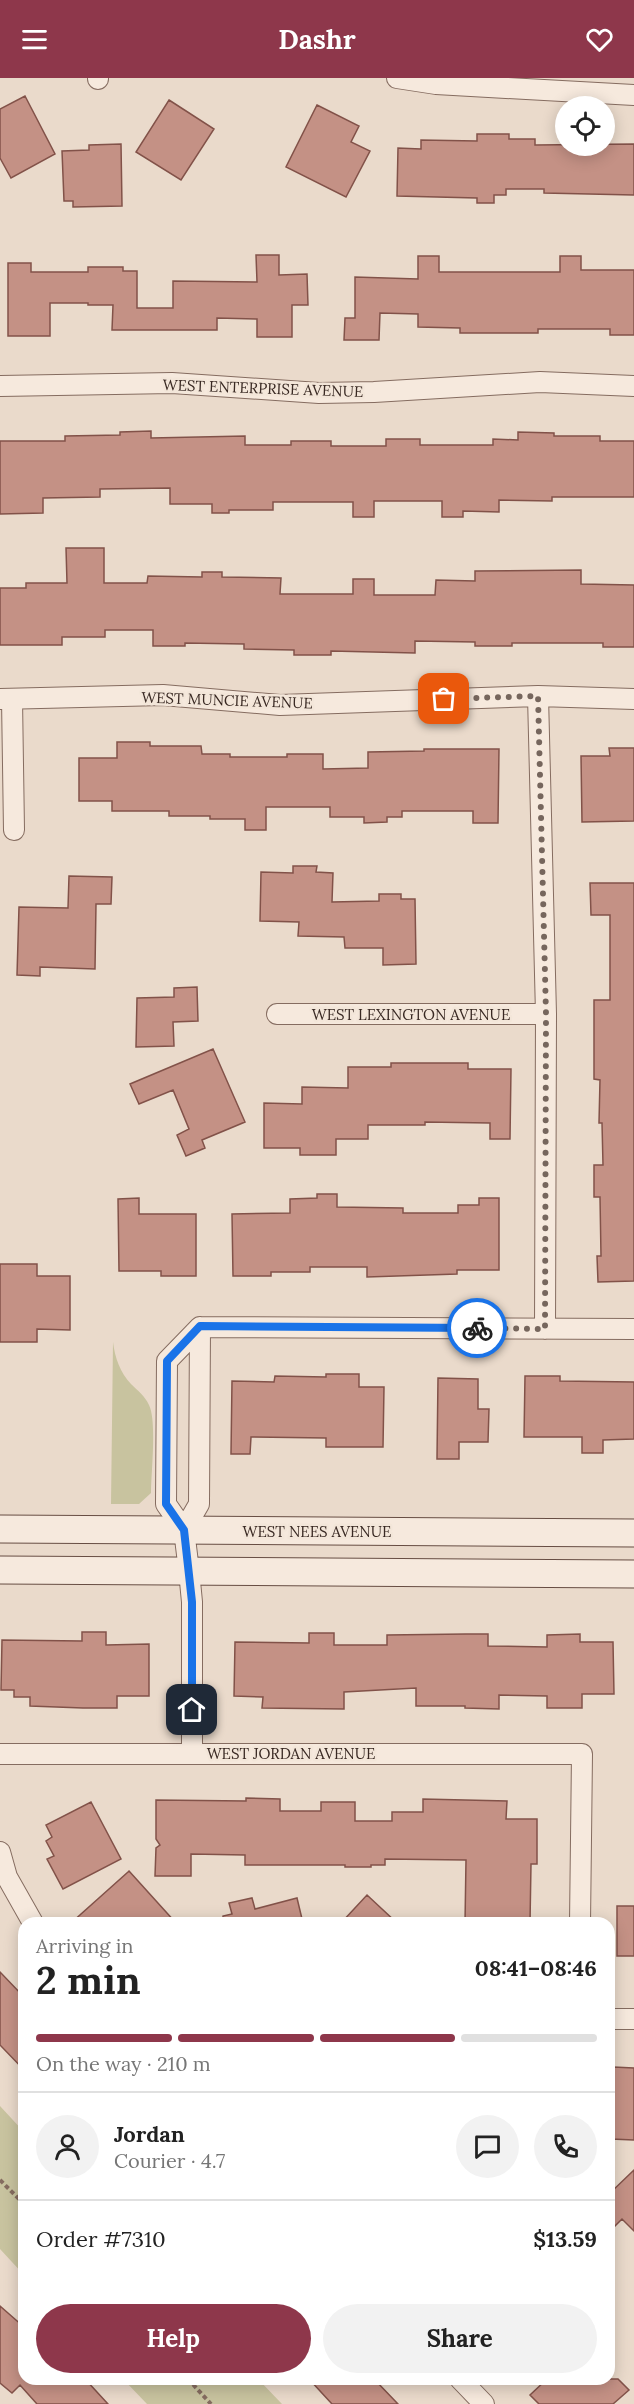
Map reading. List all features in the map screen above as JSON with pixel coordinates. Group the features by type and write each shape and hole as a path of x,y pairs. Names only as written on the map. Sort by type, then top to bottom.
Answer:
{"main road":[{"name":"WEST NEES AVENUE","path":"0,1529 634,1533"},
{"path":"0,1570 634,1574"}],"street":[{"path":"397,78 436,84 634,96"},
{"name":"WEST ENTERPRISE AVENUE","path":"0,386 172,383 319,393 540,382 634,386"},
{"name":"WEST MUNCIE AVENUE","path":"6,699 163,695 280,705 538,696 634,699"},
{"path":"538,696 546,1014 545,1329"},
{"path":"6,699 14,830"},
{"name":"WEST LEXINGTON AVENUE","path":"277,1014 546,1014"},
{"path":"184,1530 199,1504 200,1326"},
{"path":"192,1752 192,1602 189,1571 184,1530 166,1504 167,1361 200,1326 634,1329"},
{"name":"WEST JORDAN AVENUE","path":"0,1754 192,1752 582,1754 580,1917"},
{"path":"0,1852 7,1877 30,1917"},
{"path":"615,2019 634,2019"},
{"path":"466,2385 484,2404"}],"path":[{"path":"0,2180 18,2198"},
{"path":"194,2385 211,2404"}],"shaded area":[{"path":"113,1342 121,1370 149,1405 153,1423 151,1493 139,1504 111,1504"},
{"path":"0,2106 18,2126 18,2268 0,2249"},
{"path":"129,2385 264,2385 282,2404 147,2404"}],"building":[{"path":"25,96 55,154 11,178 0,158 0,109"},
{"path":"169,100 214,129 181,180 136,152"},
{"path":"317,105 359,126 351,142 370,151 346,197 286,167"},
{"path":"477,134 509,134 509,139 535,139 535,145 555,145 555,156 615,156 615,144 634,144 634,195 544,193 544,189 506,189 506,195 494,195 494,203 477,203 477,198 397,196 398,148 421,149 421,140 477,141"},
{"path":"121,144 122,206 73,207 73,201 64,201 62,151 89,150 89,145"},
{"path":"256,255 279,255 279,275 307,274 308,305 292,305 292,337 257,337 257,319 217,318 217,330 112,330 113,305 88,305 88,303 50,303 50,336 8,336 8,263 31,263 31,272 88,272 88,267 123,267 123,271 137,271 137,308 173,308 173,281 257,282"},
{"path":"418,256 439,256 439,272 560,272 560,256 581,256 581,270 634,270 634,335 610,335 610,329 538,329 538,333 460,333 460,328 418,327 418,314 380,313 379,340 344,340 345,318 355,318 355,277 418,279"},
{"path":"151,431 151,438 245,436 245,445 291,445 291,441 331,441 331,446 386,446 386,439 420,439 420,445 493,445 493,439 518,440 518,432 554,433 554,436 600,436 600,441 634,441 634,497 552,497 552,501 499,500 499,512 463,511 463,517 442,517 442,501 374,501 374,517 353,517 353,502 273,502 273,510 229,510 229,513 212,513 212,504 170,504 170,488 100,489 100,497 43,498 43,513 0,514 0,441 65,441 65,436 120,435 120,432"},
{"path":"66,548 104,548 104,583 147,583 148,576 202,577 202,572 222,572 222,577 281,578 280,594 353,594 353,579 374,579 374,595 435,595 436,580 475,581 475,571 581,570 581,584 634,585 634,647 603,647 603,643 512,643 512,646 475,646 475,642 415,641 415,653 331,651 331,655 294,655 294,650 244,649 244,644 185,643 185,646 153,646 153,630 105,630 105,637 62,637 62,645 0,645 0,588 26,588 26,583 67,583"},
{"path":"117,742 150,742 150,746 201,746 202,754 230,754 230,757 287,757 287,754 323,754 323,769 368,768 368,752 499,749 498,823 473,823 473,811 402,811 402,817 387,817 387,822 364,823 364,817 330,817 330,807 266,807 266,830 245,830 245,819 169,816 169,811 112,811 112,801 79,801 79,758 117,758"},
{"path":"609,748 634,748 634,821 582,822 581,756 610,756"},
{"path":"293,866 317,866 316,872 333,873 332,902 379,901 379,894 401,894 401,899 415,899 416,964 383,965 383,948 345,948 344,937 298,936 299,922 260,921 261,872 293,873"},
{"path":"69,876 112,877 111,904 96,904 95,969 40,967 40,976 17,975 19,907 68,908"},
{"path":"590,883 634,883 634,1281 598,1282 597,1256 601,1256 600,1197 594,1197 594,1165 603,1165 602,1123 599,1123 600,1080 594,1079 594,1000 610,1000 610,915 591,915"},
{"path":"197,987 198,1021 173,1022 174,1046 136,1047 137,998 174,997 174,988"},
{"path":"213,1049 245,1122 202,1140 205,1148 186,1156 177,1135 189,1129 173,1090 139,1104 130,1084"},
{"path":"391,1063 468,1063 468,1069 511,1069 510,1139 490,1139 490,1123 425,1122 425,1125 368,1125 368,1139 336,1139 336,1155 300,1155 300,1148 264,1148 264,1103 302,1104 302,1087 348,1088 348,1067 391,1067"},
{"path":"317,1194 337,1194 337,1207 403,1208 403,1213 458,1213 458,1205 479,1205 479,1198 499,1198 499,1270 457,1270 457,1274 367,1277 367,1267 310,1267 310,1272 271,1272 271,1276 233,1276 232,1214 290,1213 290,1199 317,1198"},
{"path":"139,1198 139,1214 196,1214 196,1276 161,1276 161,1271 119,1271 118,1199"},
{"path":"0,1264 37,1264 37,1276 70,1276 70,1330 37,1329 37,1342 0,1342"},
{"path":"326,1374 359,1374 359,1387 384,1387 383,1447 326,1447 326,1438 251,1437 250,1454 231,1454 232,1381 274,1382 275,1376 326,1377"},
{"path":"525,1376 560,1376 560,1381 634,1382 634,1439 603,1440 603,1453 582,1453 582,1437 524,1437"},
{"path":"438,1378 478,1379 478,1409 489,1409 488,1442 459,1442 459,1459 437,1459"},
{"path":"82,1632 106,1632 106,1645 149,1644 149,1696 117,1696 117,1708 30,1706 30,1697 14,1697 14,1690 1,1690 2,1640 82,1641"},
{"path":"309,1633 334,1633 334,1645 387,1645 387,1635 488,1634 488,1646 547,1647 547,1635 580,1634 580,1642 613,1642 614,1694 582,1694 582,1708 547,1708 547,1696 499,1695 499,1709 416,1706 416,1688 344,1692 344,1709 262,1708 263,1697 234,1696 235,1642 309,1643"},
{"path":"246,1798 280,1799 280,1811 321,1811 321,1802 355,1802 355,1821 392,1821 392,1812 423,1812 423,1799 507,1801 506,1819 537,1819 537,1864 531,1864 530,1917 465,1917 466,1860 385,1859 385,1865 371,1865 371,1867 245,1865 245,1855 191,1854 191,1876 155,1876 156,1848 160,1845 156,1839 156,1800 246,1801"},
{"path":"91,1802 121,1859 63,1889 47,1859 54,1856 46,1841 52,1837 46,1825"},
{"path":"128,1872 171,1917 78,1917"},
{"path":"367,1895 391,1917 347,1917"},
{"path":"252,1898 255,1909 297,1898 302,1917 223,1917 232,1914 229,1903"},
{"path":"617,1906 634,1906 634,1956 617,1956"},
{"path":"0,1972 18,1991 18,2064 0,2045"},
{"path":"615,2067 634,2068 634,2140 615,2139"},
{"path":"634,2170 634,2231 622,2219 615,2226 615,2188"},
{"path":"0,2306 18,2322 18,2385 20,2385 12,2393 0,2383"},
{"path":"615,2379 618,2379 629,2390 613,2404 539,2404 530,2395 541,2385 615,2385"},
{"path":"20,2385 91,2385 108,2404 37,2404"},
{"path":"315,2385 380,2385 398,2404 332,2404"}],"way so far":[{"path":"444,699 538,696 540,860 546,1014 545,1329 477,1328"}],"route":[{"path":"192,1710 192,1602 184,1530 166,1504 167,1361 200,1326 477,1328"}]}
